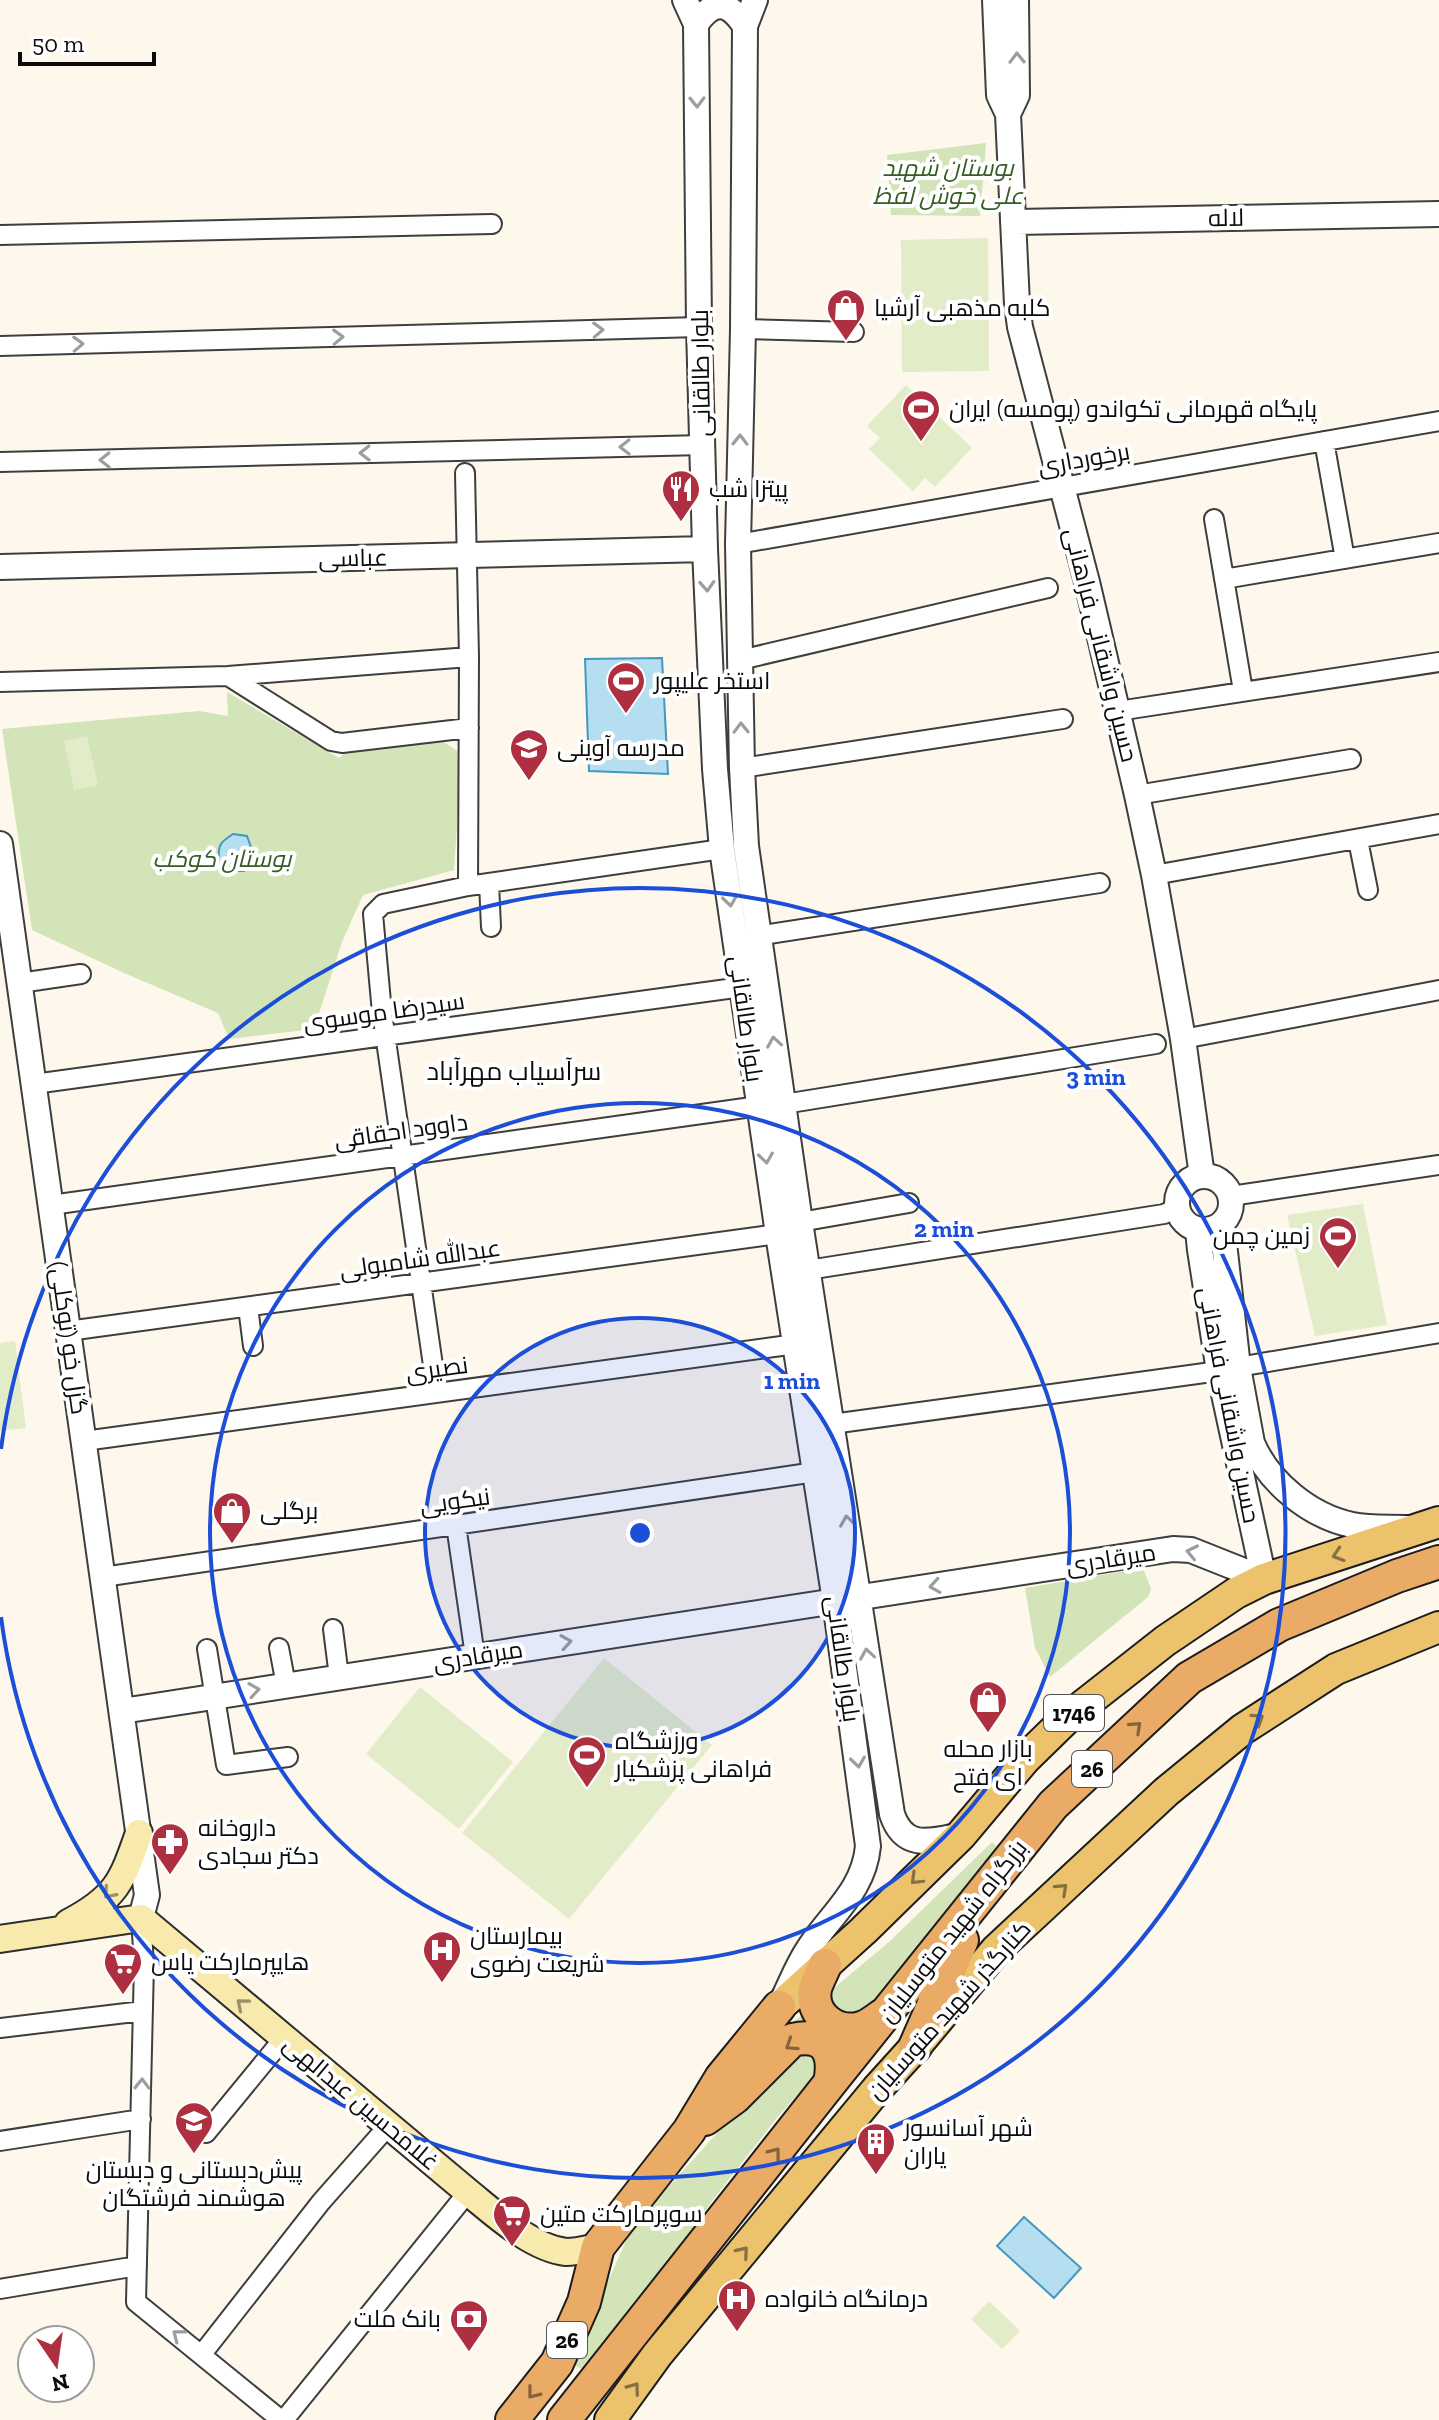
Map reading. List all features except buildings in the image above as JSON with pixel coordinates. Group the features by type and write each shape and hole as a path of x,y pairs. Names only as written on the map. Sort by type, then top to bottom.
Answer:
{"highway":[{"name":"بزرگراه شهید متوسلیان","path":"564,2420 1053,1805 1189,1678 1279,1625 1439,1562"},
{"path":"915,2047 987,1889"},
{"path":"825,1965 815,1990 815,2006 825,2021 842,2029 862,2028 889,2011"},
{"name":"26","path":"512,2420 557,2363 584,2302 598,2247 689,2131 721,2078 779,2007"},
{"path":"689,2131 735,2097 792,2040 805,2037 816,2039 826,2046 833,2068 830,2083"}],"main road":[{"name":"1746","path":"779,2007 961,1835 1025,1759 1067,1718 1200,1615 1264,1579 1429,1525"},
{"name":"کنارگذر شهید متوسلیان","path":"610,2420 657,2355 996,1950 1166,1792 1243,1729 1336,1669 1439,1627"},
{"path":"53,1931 95,1909 113,1891 125,1872 139,1833"},
{"path":"0,1939 141,1918"},
{"name":"غلامحسین عبدالهی","path":"141,1918 517,2230 547,2246 567,2252 598,2247"}],"street":[{"name":"بلوار طالقانی","path":"685,0 696,24 699,327 715,769 757,936 832,1424 867,1828 867,1860 856,1887 808,1950 779,2007"},
{"name":"بلوار طالقانی","path":"755,0 745,26 738,544 742,768 734,848 742,987 815,1472 847,1599 895,1822 904,1834 920,1841 961,1835"},
{"name":"حسین واشقانی فراهانی","path":"995,0 999,95 1008,114 1020,327 1137,795 1183,1039 1202,1176"},
{"name":"حسین واشقانی فراهانی","path":"1008,114 1017,95 1016,0"},
{"path":"696,24 704,10 716,4 727,5 737,12 745,26"},
{"name":"لاله","path":"1013,222 1439,214"},
{"path":"0,235 492,224"},
{"path":"0,346 699,327"},
{"path":"743,329 854,332"},
{"name":"برخورداری","path":"738,544 1439,421"},
{"path":"1324,441 1345,559"},
{"path":"0,462 703,445"},
{"path":"465,473 469,657 468,886"},
{"path":"1214,519 1243,691"},
{"path":"1224,579 1439,543"},
{"name":"عباسی","path":"0,567 705,549"},
{"path":"740,660 1048,588"},
{"path":"0,682 228,676 469,657"},
{"path":"1118,711 1439,662"},
{"path":"228,676 331,741 342,743 469,728"},
{"path":"742,768 1063,719"},
{"path":"1137,795 1351,759"},
{"path":"1154,875 1439,824"},
{"path":"1358,840 1368,890"},
{"path":"437,1393 386,1036 373,914 383,904 468,886 734,848"},
{"name":"گزل خو (توکلی)","path":"1,858 139,1833 147,1895 141,1918"},
{"path":"489,883 491,927"},
{"path":"757,936 1100,883"},
{"path":"20,983 81,974"},
{"name":"سیدرضا موسوی","path":"34,1084 742,987"},
{"path":"1183,1039 1439,990"},
{"path":"784,1104 1156,1044"},
{"name":"داوود احقاقی","path":"51,1205 759,1106"},
{"path":"1231,1196 1439,1165"},
{"path":"1202,1176 1220,1181 1231,1196 1230,1212 1210,1228 1185,1222 1177,1208 1183,1187 1188,1181 1202,1176"},
{"path":"800,1222 909,1203"},
{"path":"808,1270 1164,1214 1177,1208"},
{"name":"حسین واشقانی فراهانی","path":"1210,1228 1200,1250 1228,1369 1264,1579"},
{"name":"عبدالله شامبولی","path":"68,1331 778,1234"},
{"path":"248,1307 253,1346"},
{"path":"832,1424 1228,1369 1439,1333"},
{"name":"نصیری","path":"84,1441 796,1344"},
{"name":"حسین واشقانی فراهانی","path":"1228,1369 1256,1453 1279,1483 1297,1499 1332,1519 1355,1526 1429,1525"},
{"name":"نیکویی","path":"103,1577 815,1472"},
{"path":"456,1525 475,1656"},
{"name":"میرقادری","path":"122,1711 1173,1549 1191,1550 1264,1579"},
{"path":"333,1629 339,1677"},
{"path":"279,1648 286,1685"},
{"path":"207,1649 226,1765 288,1757"},
{"path":"141,1918 144,1964 136,2302 283,2420 468,2192"},
{"path":"0,2028 143,2011"},
{"path":"206,2133 284,2038"},
{"path":"0,2141 141,2119"},
{"path":"202,2354 321,2202 389,2125"},
{"path":"0,2289 137,2266"}],"green space":[{"name":"بوستان شهید علی خوش لفظ","path":"986,143 980,216 891,215 887,155"},
{"path":"988,238 989,371 902,372 901,240"},
{"name":"پایگاه قهرمانی تکواندو (پومسه) ایران","path":"906,385 972,448 935,487 925,478 913,491 869,449 880,438 867,426"},
{"name":"بوستان کوکب","path":"227,692 339,758 345,753 442,741 462,754 454,870 363,895 342,942 314,1029 229,1039 218,1013 32,930 2,729 199,711 228,716"},
{"path":"87,736 98,785 74,790 64,741"},
{"name":"زمین چمن","path":"1363,1204 1387,1325 1315,1336 1287,1215"},
{"path":"15,1341 26,1428 0,1431 0,1343"},
{"path":"1143,1568 1151,1589 1148,1597 1050,1677 1035,1648 1025,1588"},
{"name":"ورزشگاه فراهانی پزشکیار","path":"604,1658 712,1745 569,1919 462,1833"},
{"path":"420,1687 513,1762 459,1829 366,1754"},
{"path":"992,1842 1001,1850 922,1943 837,2056 780,2033 889,1942"},
{"path":"807,2045 821,2068 776,2119 712,2201 664,2273 586,2371 571,2364 626,2241 639,2219 750,2097"},
{"path":"989,2301 1020,2331 1002,2349 971,2319"}],"water":[{"name":"استخر علیپور","path":"662,658 668,774 589,771 585,659"},
{"path":"233,834 247,836 253,853 253,864 244,871 228,871 219,862 220,845"},
{"path":"1024,2217 1081,2268 1054,2298 997,2246"}],"place":[{"name":"کلبه مذهبی آرشیا","path":"846,342"},
{"name":"پایگاه قهرمانی تکواندو (پومسه) ایران","path":"921,443"},
{"name":"پیتزا شب","path":"681,523"},
{"name":"استخر علیپور","path":"626,715"},
{"name":"مدرسه آوینی","path":"529,782"},
{"name":"زمین چمن","path":"1338,1270"},
{"name":"برگلی","path":"232,1545"},
{"name":"بازار محله ای فتح","path":"988,1734"},
{"name":"ورزشگاه فراهانی پزشکیار","path":"587,1789"},
{"name":"داروخانه دکتر سجادی","path":"170,1876"},
{"name":"بیمارستان شریعت رضوی","path":"442,1984"},
{"name":"هایپرمارکت یاس","path":"123,1996"},
{"name":"پیش‌دبستانی و دبستان هوشمند فرشتگان","path":"194,2155"},
{"name":"شهر آسانسور یاران","path":"876,2176"},
{"name":"سوپرمارکت متین","path":"512,2248"},
{"name":"درمانگاه خانواده","path":"737,2333"},
{"name":"بانک ملت","path":"469,2353"}],"district":[{"name":"سرآسیاب مهرآباد","path":"514,1071"}]}
